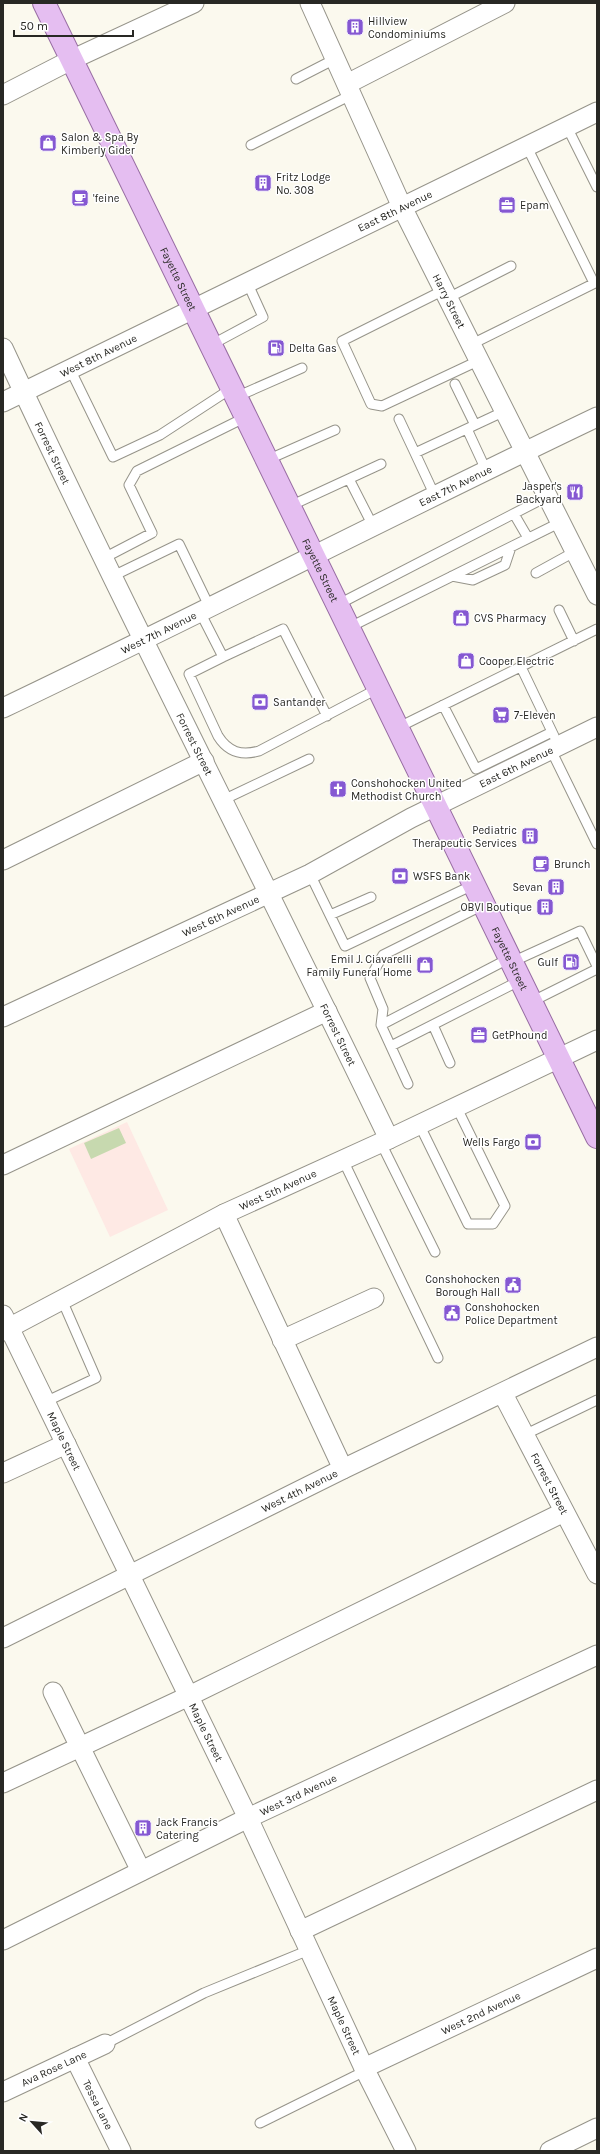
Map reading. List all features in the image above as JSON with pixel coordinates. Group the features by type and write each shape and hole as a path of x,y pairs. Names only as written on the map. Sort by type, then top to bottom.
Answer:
{"main road":[{"name":"Fayette Street","path":"44,3 314,555 377,689 597,1137"}],"street":[{"path":"3,95 71,60 194,3"},
{"name":"Harry Street","path":"310,3 402,207 576,551 593,576 597,595"},
{"path":"349,90 505,3"},
{"name":"East 8th Avenue","path":"193,309 597,112"},
{"name":"West 8th Avenue","path":"3,402 193,309"},
{"name":"Forrest Street","path":"3,348 144,641 327,1010 385,1141"},
{"name":"East 7th Avenue","path":"314,555 597,417"},
{"name":"West 7th Avenue","path":"3,708 144,641 314,555"},
{"name":"East 6th Avenue","path":"435,806 479,776 554,742 597,727"},
{"path":"3,860 204,761"},
{"name":"West 6th Avenue","path":"3,1017 310,874 435,806"},
{"path":"3,1165 327,1010"},
{"name":"West 5th Avenue","path":"5,1325 62,1300 224,1214 385,1141 597,1040"},
{"path":"224,1214 343,1469"},
{"path":"282,1340 374,1298"},
{"name":"Maple Street","path":"5,1325 66,1444 189,1696 248,1818 364,2069 406,2151"},
{"name":"West 4th Avenue","path":"3,1638 343,1469 503,1394 597,1347"},
{"name":"Forrest Street","path":"503,1394 597,1574"},
{"path":"3,1472 66,1444"},
{"path":"3,1783 189,1696 564,1512"},
{"name":"West 3rd Avenue","path":"3,1940 248,1818 597,1656"},
{"path":"53,1692 141,1871"},
{"path":"300,1931 597,1790"},
{"name":"West 2nd Avenue","path":"364,2069 597,1958"},
{"name":"Ava Rose Lane","path":"3,2092 105,2044"},
{"name":"Tessa Lane","path":"75,2058 121,2151"},
{"path":"550,2151 597,2128"}],"lane":[{"path":"296,78 335,59"},
{"path":"251,145 349,90"},
{"path":"568,126 597,187"},
{"path":"511,266 342,341 371,404 382,406 596,282 527,146"},
{"path":"210,345 263,317 247,282"},
{"path":"70,369 112,457 160,435 234,393 302,368"},
{"path":"455,384 486,470"},
{"path":"415,452 505,411"},
{"path":"104,558 152,533 128,485 137,471 246,417"},
{"path":"399,419 435,496"},
{"path":"267,460 334,430"},
{"path":"290,506 381,464"},
{"path":"349,479 373,526"},
{"path":"338,605 548,496"},
{"path":"514,514 528,538"},
{"path":"348,628 561,522"},
{"path":"113,576 179,544 223,656"},
{"path":"452,576 473,580 505,566 511,547"},
{"path":"536,573 576,551"},
{"path":"558,610 574,641"},
{"path":"327,716 283,629 223,656 189,674 223,744 231,750 250,754 259,751 327,716 377,689"},
{"path":"397,728 597,629"},
{"path":"521,667 597,844"},
{"path":"443,705 479,776"},
{"path":"223,800 309,759"},
{"path":"310,874 345,946 473,885"},
{"path":"330,915 371,896"},
{"path":"408,1084 381,1025 383,1010 370,978 383,955 483,905"},
{"path":"381,1025 514,966 580,931 597,966"},
{"path":"390,1046 433,1025 514,966"},
{"path":"531,1002 597,969"},
{"path":"433,1025 450,1063"},
{"path":"419,1124 468,1224 492,1224 505,1206 456,1106"},
{"path":"385,1141 435,1252"},
{"path":"344,1160 438,1358"},
{"path":"45,1402 96,1378 62,1300"},
{"path":"524,1435 597,1400"},
{"path":"105,2044 204,1994 309,1950"},
{"path":"260,2123 364,2069"}],"shaded area":[{"path":"127,1122 168,1210 110,1237 69,1149"}],"green space":[{"path":"119,1128 126,1143 91,1159 84,1143"}],"place":[{"name":"Hillview Condominiums","path":"355,27"},
{"name":"Salon & Spa By Kimberly Gider","path":"48,143"},
{"name":"Fritz Lodge No. 308","path":"263,183"},
{"name":"'feine","path":"80,198"},
{"name":"Epam","path":"507,205"},
{"name":"Delta Gas","path":"276,348"},
{"name":"Jasper's Backyard","path":"575,492"},
{"name":"CVS Pharmacy","path":"461,618"},
{"name":"Cooper Electric","path":"466,661"},
{"name":"Santander","path":"260,702"},
{"name":"7-Eleven","path":"501,715"},
{"name":"Conshohocken United Methodist Church","path":"338,789"},
{"name":"Pediatric Therapeutic Services","path":"530,836"},
{"name":"Brunch","path":"541,864"},
{"name":"WSFS Bank","path":"400,876"},
{"name":"Sevan","path":"556,887"},
{"name":"OBVI Boutique","path":"545,907"},
{"name":"Gulf","path":"571,962"},
{"name":"Emil J. Ciavarelli Family Funeral Home","path":"425,965"},
{"name":"GetPhound","path":"479,1035"},
{"name":"Wells Fargo","path":"533,1142"},
{"name":"Conshohocken Borough Hall","path":"513,1285"},
{"name":"Conshohocken Police Department","path":"452,1313"},
{"name":"Jack Francis Catering","path":"143,1828"}]}
